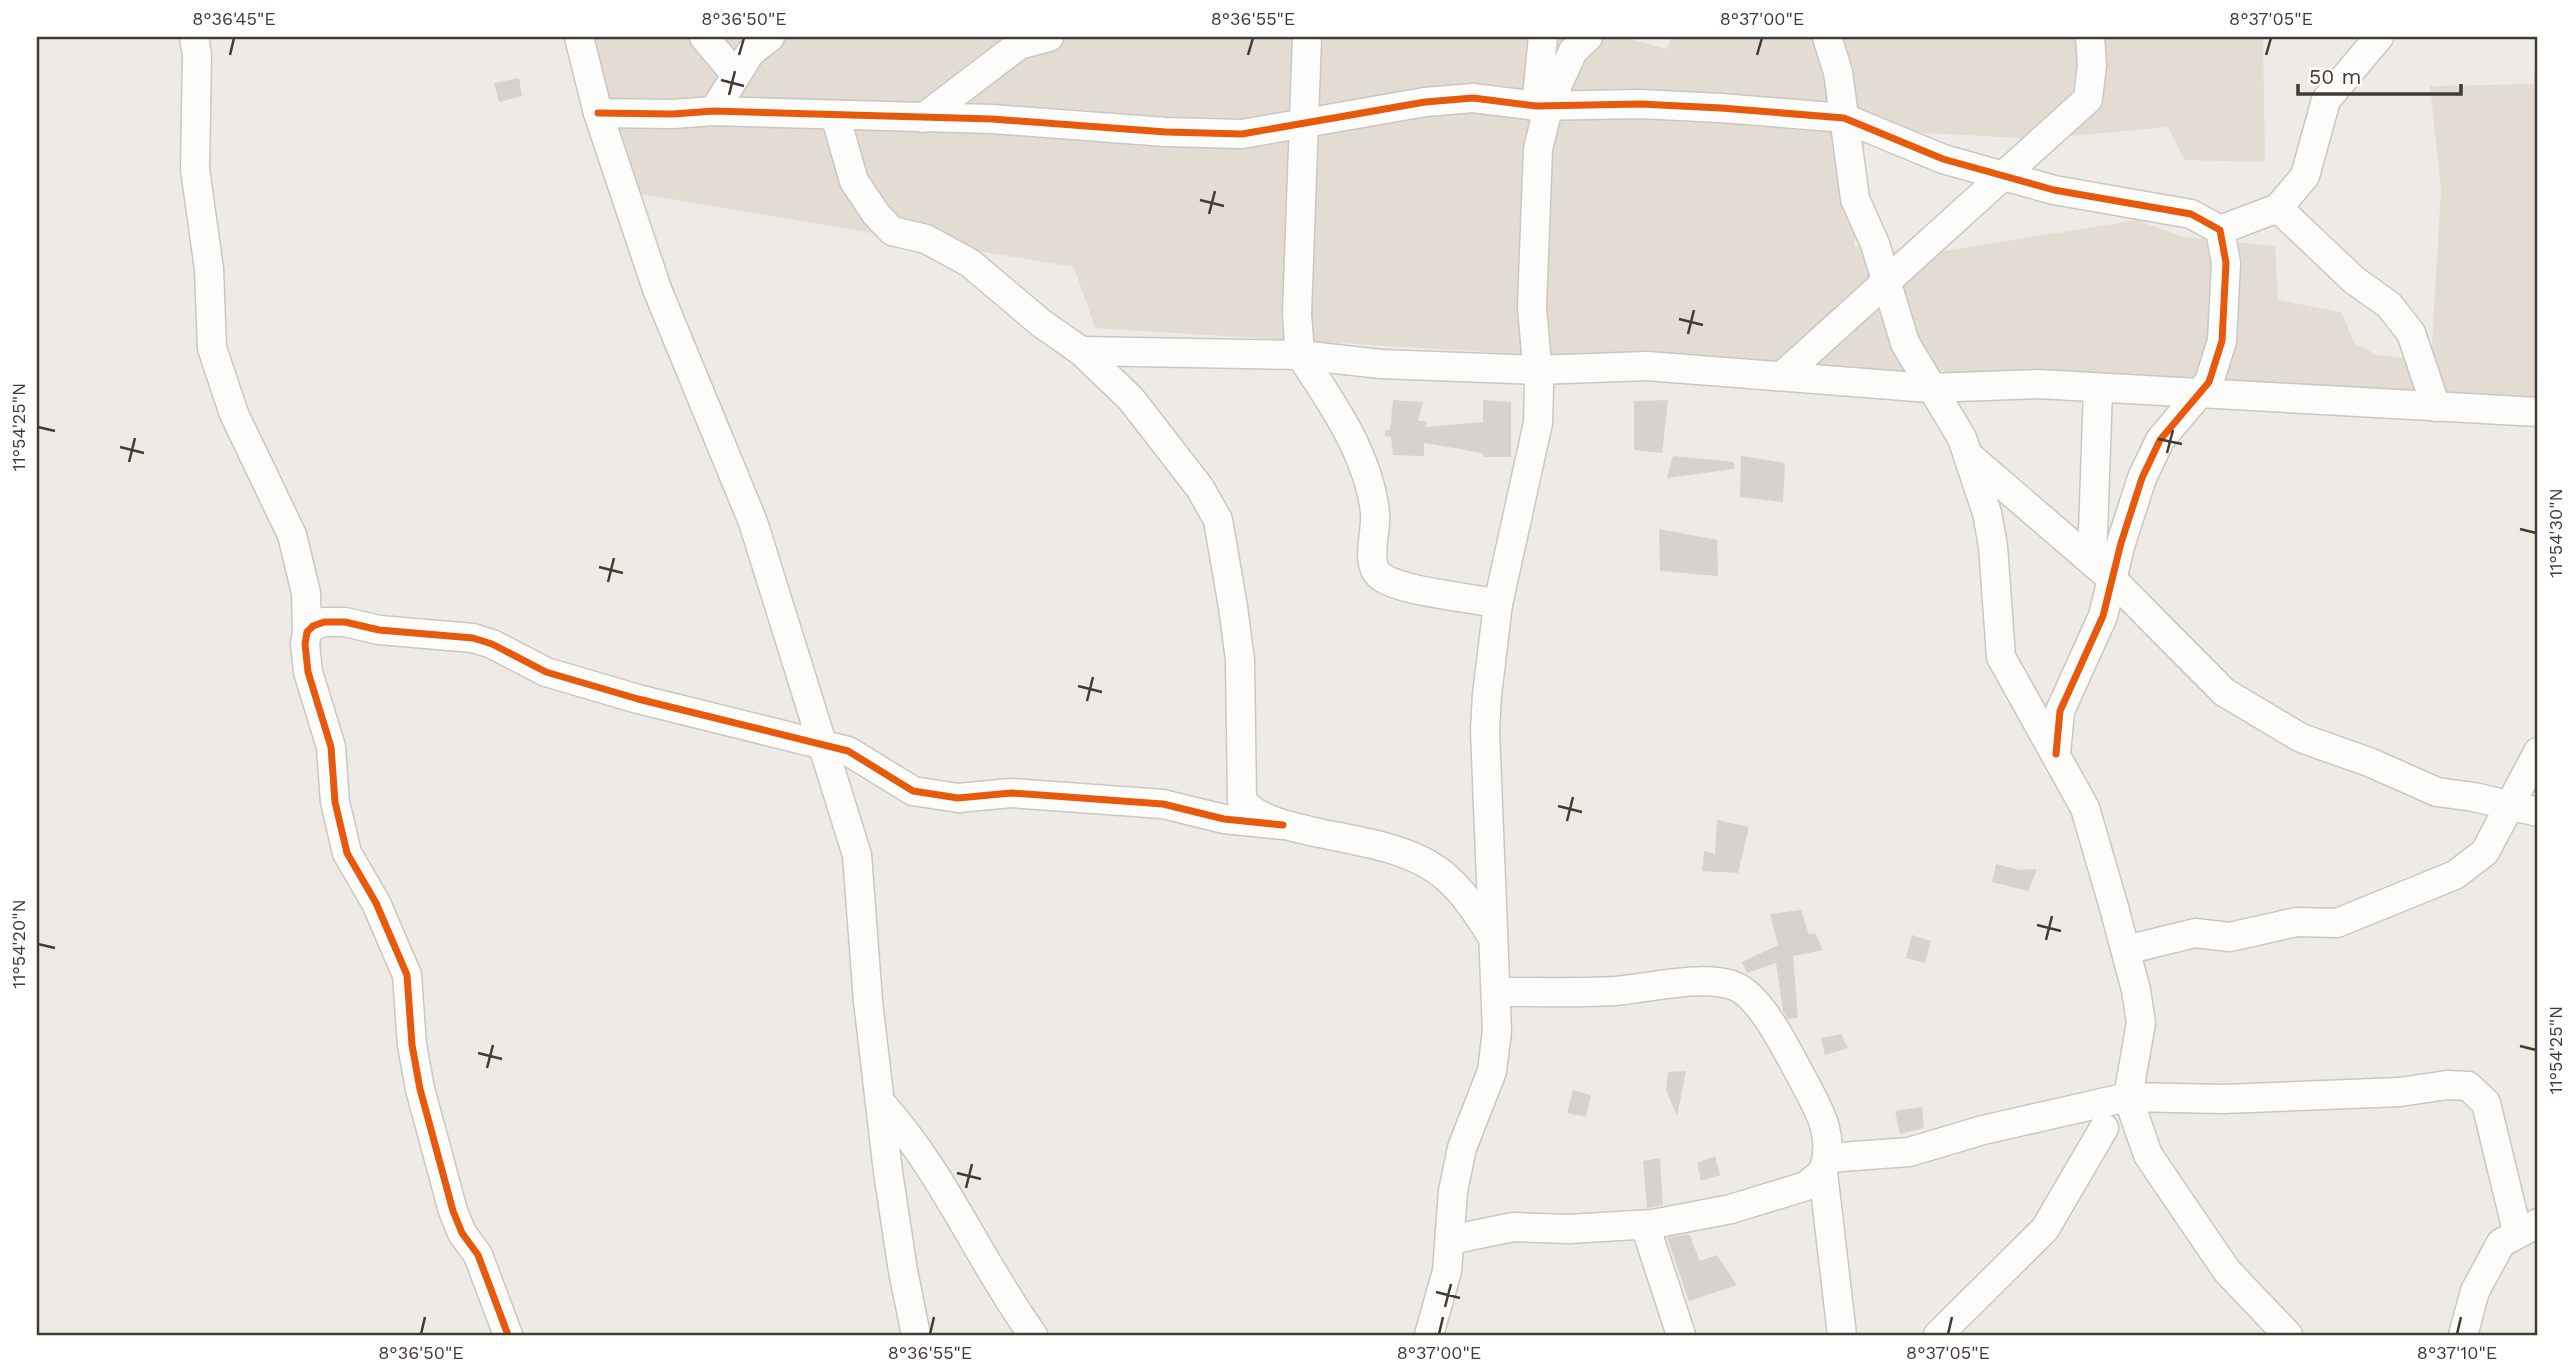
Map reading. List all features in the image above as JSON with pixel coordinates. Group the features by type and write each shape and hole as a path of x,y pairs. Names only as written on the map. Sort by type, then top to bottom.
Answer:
{"street":[{"path":"194,37 197,55 195,169 209,269 212,348 234,414 292,535 306,593 308,672 331,747 335,802 347,853 376,902 407,975 412,1045 420,1089 453,1211 462,1233 478,1255 508,1335"},
{"path":"579,37 597,113 657,289 753,522 822,744 845,808 857,855 868,1001 902,1271 916,1335"},
{"path":"704,37 736,75"},
{"path":"714,111 750,53 770,37"},
{"path":"923,118 1017,41 1049,37"},
{"path":"1307,37 1297,314 1300,355 1335,406 1360,460 1375,512 1373,566 1379,575 1401,586 1498,604"},
{"path":"1429,1335 1445,1282 1453,1191 1462,1148 1492,1071 1497,1031 1485,730 1498,604 1538,423 1532,307 1538,149 1543,105 1543,37"},
{"path":"1543,105 1573,51 1588,37"},
{"path":"1827,37 1838,72 1855,199 1875,244 1905,343 1929,388 1962,438 1987,513 1993,546 2001,657 2014,686 2056,754 2084,808 2126,950 2141,1023 2128,1097 2148,1155 2227,1271 2288,1335"},
{"path":"1782,376 2000,176 2057,130 2088,99 2092,65 2090,37"},
{"path":"597,113 673,114 714,111 835,115 1229,134 1281,130 1303,123 1425,102 1473,98 1543,105 1667,105 1844,118 1943,159 2000,176 2079,195 2191,214 2220,230 2278,208 2305,176 2326,100 2379,37"},
{"path":"835,115 854,181 876,214 892,231 926,239 970,263 1041,323 1081,351 1158,431 1200,488 1218,520 1240,660 1242,801 1252,812 1283,825"},
{"path":"2278,208 2354,279 2389,305 2411,333 2436,407"},
{"path":"2102,571 2160,440 2209,382 2222,341 2226,263 2220,230"},
{"path":"1081,351 1300,355 1381,364 1537,370 1647,366 1929,388 2038,384 2538,412"},
{"path":"2056,754 2060,711 2103,617 2098,389"},
{"path":"1968,454 2102,571 2224,692 2301,738 2369,762 2437,792 2538,811"},
{"path":"307,632 324,622 345,622 379,630 473,638 492,644 546,672 801,742 822,744 865,759 913,791 958,798 1011,793 1163,804 1224,819 1283,825 1412,857 1445,876 1473,906 1493,938"},
{"path":"2126,950 2195,933 2230,937 2295,922 2337,923 2455,875 2484,852 2538,752"},
{"path":"1497,992 1610,991 1697,982 1734,985 1755,1002 1780,1039 1828,1132 1826,1165 1842,1335"},
{"path":"1450,1240 1513,1227 1569,1229 1644,1225 1731,1209 1806,1186 1826,1165 1909,1152 2128,1097 2224,1099 2400,1093 2447,1085 2468,1086 2486,1103 2528,1227 2501,1243 2475,1291 2463,1335"},
{"path":"881,1104 905,1130 933,1171 1013,1308 1033,1335"},
{"path":"2076,1108 2148,1155"},
{"path":"1938,1335 2045,1229 2104,1128"},
{"path":"1644,1225 1681,1335"}],"shaded area":[{"path":"581,37 1623,37 1667,49 1671,37 2263,37 2265,162 2184,160 2168,127 2037,139 1866,130 1854,246 1927,254 2136,220 2183,237 2275,246 2278,300 2341,312 2355,344 2378,355 2431,362 2441,189 2430,86 2533,84 2538,37 2538,417 1095,328 1074,267 617,190"}],"building":[{"path":"519,78 522,96 499,102 494,83"},
{"path":"1393,400 1423,402 1418,421 1427,421 1425,427 1483,422 1483,400 1511,402 1511,457 1483,457 1483,453 1424,443 1424,456 1393,455 1391,437 1385,436 1385,430 1390,430"},
{"path":"1668,400 1662,453 1634,450 1634,401"},
{"path":"1673,456 1734,462 1734,469 1667,478"},
{"path":"1741,456 1785,463 1783,502 1740,497"},
{"path":"1659,529 1717,540 1718,576 1660,571"},
{"path":"1717,820 1749,827 1738,873 1702,871 1704,851 1715,854"},
{"path":"1996,864 2019,870 2037,869 2028,891 1992,882"},
{"path":"1801,910 1809,935 1815,933 1823,950 1793,956 1798,1018 1788,1019 1783,1011 1776,963 1747,973 1742,962 1778,945 1770,914"},
{"path":"1912,935 1931,941 1925,963 1906,958"},
{"path":"1841,1034 1848,1048 1825,1055 1821,1038"},
{"path":"1686,1071 1677,1116 1666,1090 1668,1072"},
{"path":"1573,1090 1591,1095 1586,1117 1567,1113"},
{"path":"1922,1107 1924,1128 1900,1134 1895,1111"},
{"path":"1715,1156 1720,1175 1701,1181 1697,1163"},
{"path":"1660,1158 1663,1205 1647,1208 1643,1161"},
{"path":"1689,1234 1700,1261 1717,1255 1737,1285 1689,1301 1667,1238"}],"cycle path":[{"path":"598,113 673,114 714,111 992,119 1166,132 1242,134 1425,102 1473,98 1536,106 1640,104 1721,108 1844,118 1943,159 2054,190 2191,214 2220,230 2226,263 2222,341 2209,382 2160,440 2142,478 2121,543 2103,616 2060,711 2056,754"},
{"path":"508,1335 478,1255 462,1233 453,1211 420,1089 412,1045 407,975 376,903 347,853 335,802 331,747 308,672 305,644 307,632 313,626 324,622 345,622 379,630 473,638 492,644 546,672 638,699 848,751 913,791 958,798 1011,793 1163,804 1224,819 1283,825"}]}
